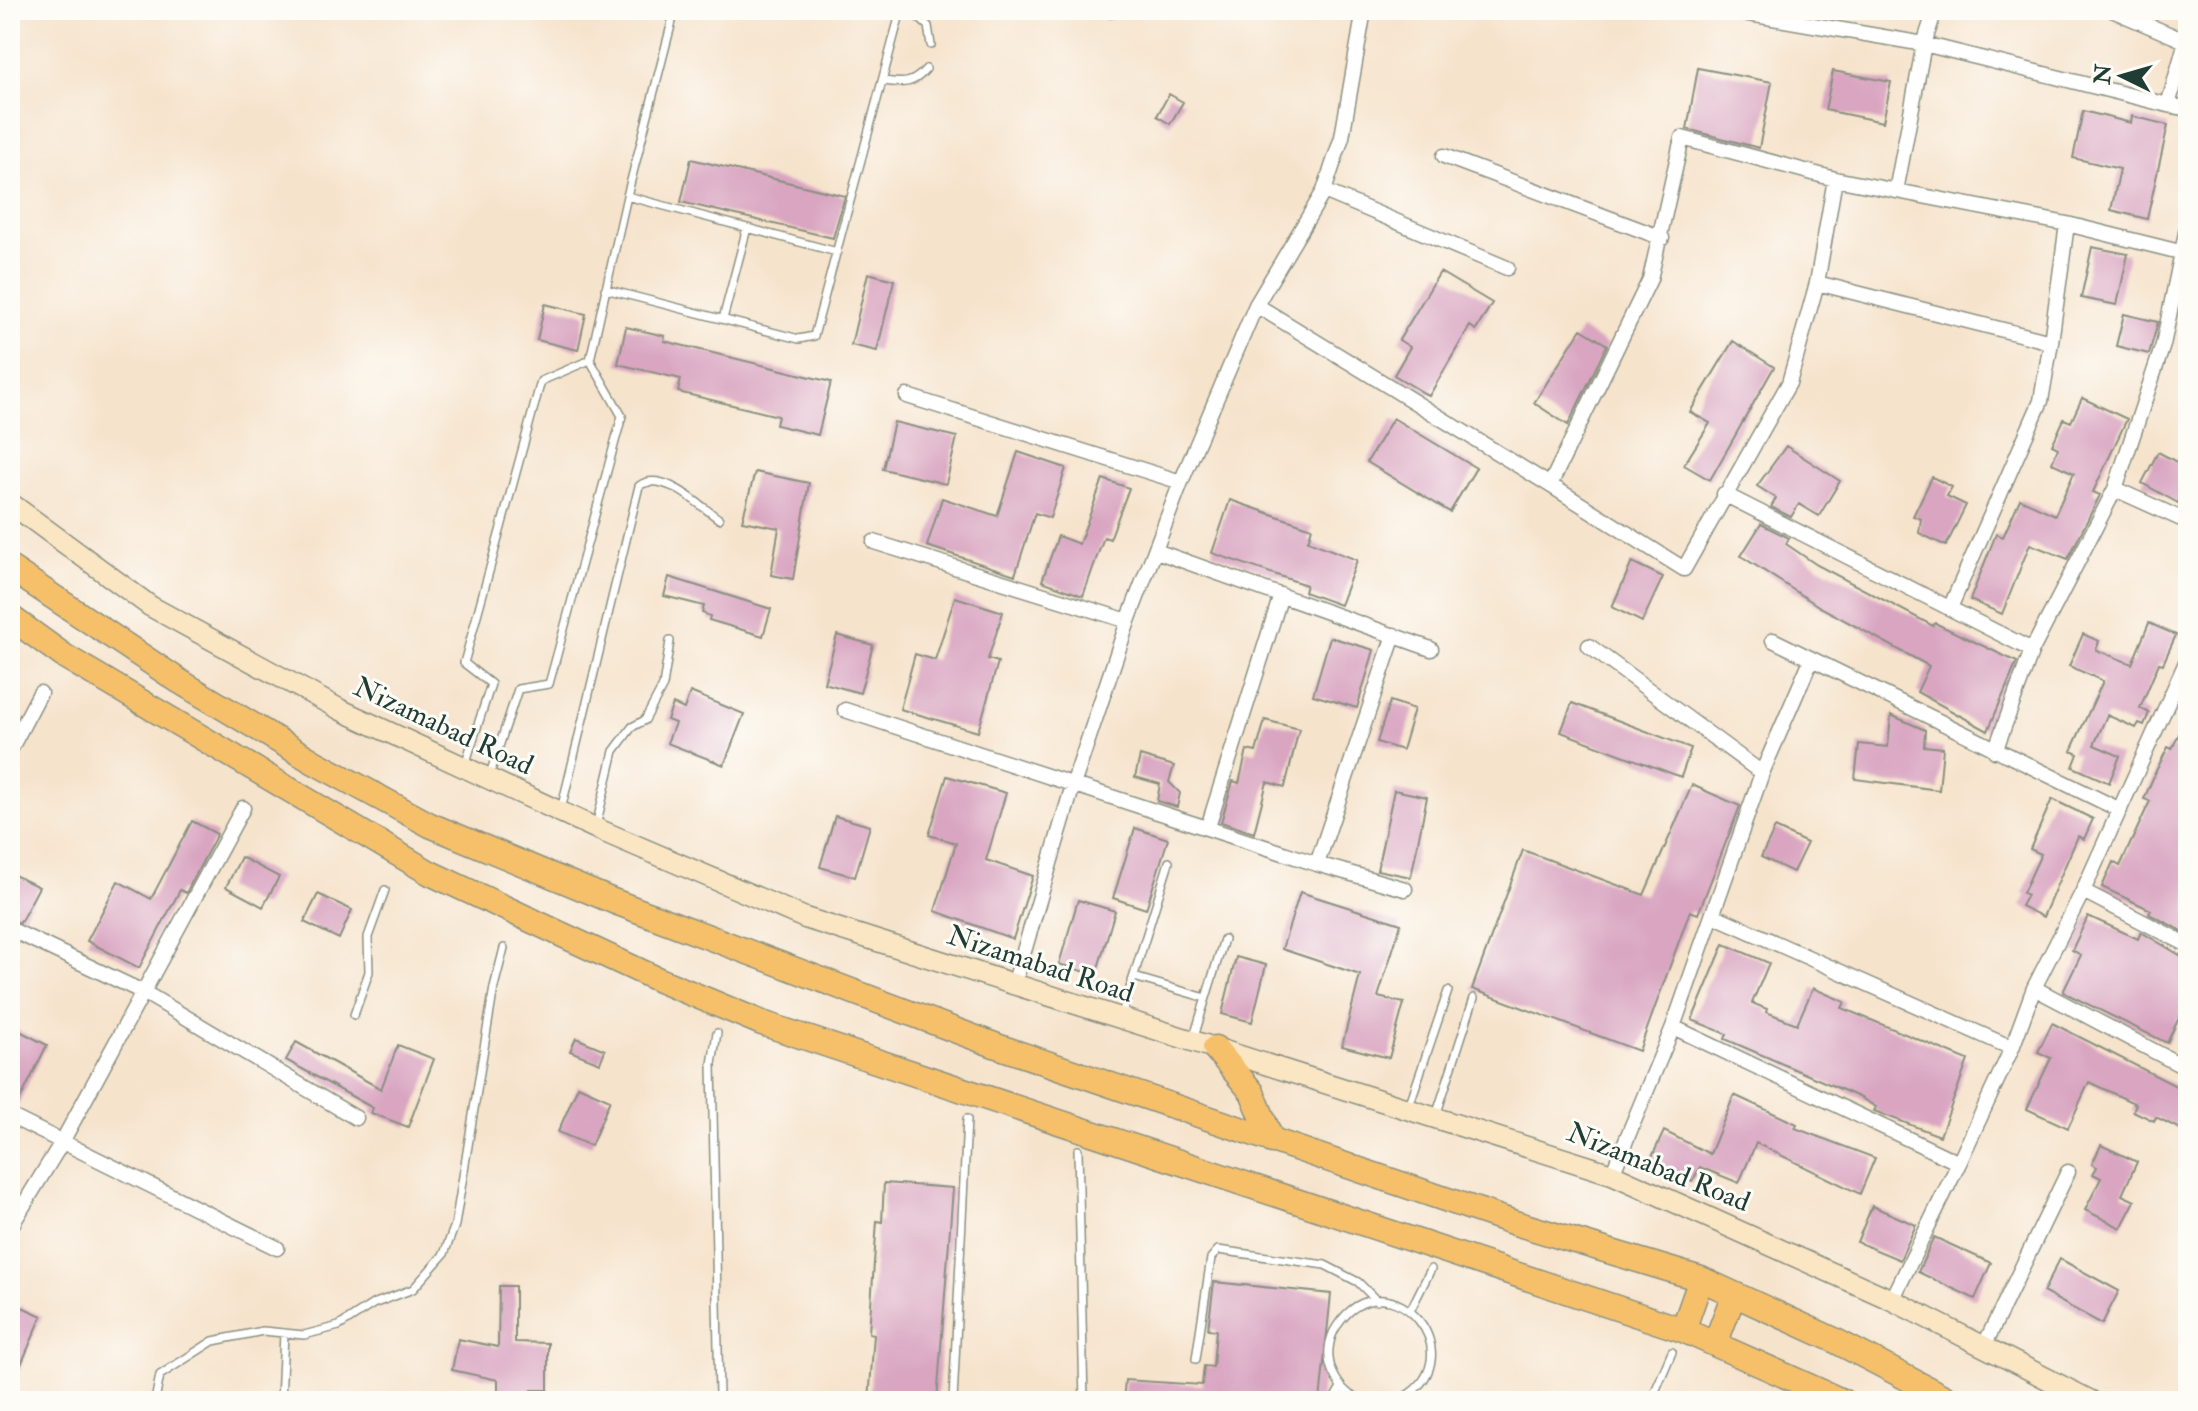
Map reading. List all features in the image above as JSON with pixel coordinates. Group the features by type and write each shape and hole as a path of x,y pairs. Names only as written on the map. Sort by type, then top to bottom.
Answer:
{"highway":[{"path":"10,568 179,681 314,762 430,825 613,901 997,1046 1515,1223 1701,1279 1832,1339 1951,1401"},
{"path":"10,617 64,656 430,873 659,980 777,1028 1678,1341 1715,1344 1842,1401"},
{"path":"1204,1045 1252,1092 1272,1141"},
{"path":"1678,1341 1701,1279"},
{"path":"1715,1344 1734,1294"}],"main road":[{"name":"Nizamabad Road","path":"10,503 150,606 341,710 595,828 805,918 1612,1174 1892,1300 2091,1401"}],"street":[{"path":"1014,985 1074,782 1128,621 1181,482 1256,305 1324,191 1342,137 1364,10"},
{"path":"1726,10 1924,44 2188,109"},
{"path":"1896,191 1924,44 1935,10"},
{"path":"2112,10 2187,38 2168,105"},
{"path":"1550,485 1632,322 1662,238 1682,138 1835,179 2067,224 2184,254"},
{"path":"1444,156 1662,238"},
{"path":"1256,305 1684,569 1789,383 1817,283 1835,179"},
{"path":"1324,191 1507,268"},
{"path":"1995,751 2032,650 2115,489 2163,345 2188,223"},
{"path":"1950,608 2041,401 2067,224"},
{"path":"1817,283 2051,342"},
{"path":"907,396 1181,482"},
{"path":"2115,489 2188,522"},
{"path":"1724,494 2032,650"},
{"path":"874,542 1128,621"},
{"path":"1156,551 1431,649"},
{"path":"1208,827 1281,595"},
{"path":"1317,864 1394,635"},
{"path":"1773,640 2120,810"},
{"path":"1589,646 1762,773"},
{"path":"1892,1300 1959,1163 2012,1048 2034,988 2083,891 2188,658"},
{"path":"1612,1174 1715,916 1762,773 1811,660"},
{"path":"10,750 40,693"},
{"path":"845,710 1074,782 1317,864 1405,889"},
{"path":"11,1226 145,993 243,808"},
{"path":"2083,891 2188,945"},
{"path":"1715,916 2012,1048"},
{"path":"10,929 145,993 356,1118"},
{"path":"2034,988 2188,1069"},
{"path":"1673,1027 1959,1163"},
{"path":"10,1116 277,1248"},
{"path":"1984,1346 2068,1172"}],"lane":[{"path":"488,779 518,689 549,684 622,416 590,360 627,196 675,10"},
{"path":"605,289 799,339 814,336 901,10"},
{"path":"910,10 928,26 931,45"},
{"path":"1097,10 1111,14 1124,10"},
{"path":"882,81 907,84 916,81 926,69"},
{"path":"627,196 837,252"},
{"path":"723,319 747,228"},
{"path":"464,769 491,684 464,663 541,381 590,360"},
{"path":"560,812 639,486 648,480 664,483 719,519"},
{"path":"595,828 614,751 632,727 645,720 663,686 670,641"},
{"path":"1120,1020 1169,862"},
{"path":"354,1015 369,972 368,937 385,890"},
{"path":"1204,1045 1206,998 1224,939"},
{"path":"155,1401 160,1375 213,1341 263,1331 304,1335 339,1326 373,1304 413,1289 444,1254 455,1225 494,987 504,948"},
{"path":"1134,977 1206,998"},
{"path":"1408,1107 1448,991"},
{"path":"1436,1116 1474,998"},
{"path":"717,1033 712,1064 719,1396"},
{"path":"953,1401 967,1119"},
{"path":"1078,1150 1084,1401"},
{"path":"1196,1359 1211,1258 1218,1250 1325,1265 1358,1282 1377,1301"},
{"path":"1411,1309 1431,1269"},
{"path":"1363,1401 1341,1387 1331,1370 1328,1351 1332,1332 1343,1317 1359,1305 1377,1301 1411,1309 1425,1327 1431,1345 1430,1364 1422,1382 1409,1395 1396,1401"},
{"path":"281,1401 284,1333"},
{"path":"1651,1401 1678,1341"},
{"path":"1333,1401 1341,1387"}],"building":[{"path":"1698,68 1772,82 1759,148 1687,129"},
{"path":"1833,71 1891,82 1883,122 1825,110"},
{"path":"1169,94 1183,102 1170,124 1157,116"},
{"path":"2083,111 2131,123 2132,116 2168,125 2147,219 2111,210 2120,169 2073,158"},
{"path":"691,159 845,196 833,238 681,202"},
{"path":"2092,247 2128,254 2117,305 2081,298"},
{"path":"1440,272 1492,303 1476,330 1470,326 1429,396 1394,375 1410,347 1399,340"},
{"path":"868,273 894,280 877,351 851,345"},
{"path":"545,304 586,314 578,350 537,340"},
{"path":"2124,314 2158,322 2149,354 2116,346"},
{"path":"626,327 665,336 664,341 831,382 818,435 776,425 778,416 678,392 681,379 618,364"},
{"path":"1581,329 1607,345 1568,425 1534,403"},
{"path":"1733,341 1774,367 1710,480 1684,465 1710,423 1690,412"},
{"path":"2082,398 2127,419 2093,492 2100,495 2068,559 2030,544 2002,614 1970,600 1996,534 2003,537 2020,499 2055,515 2074,473 2052,463 2058,448 2052,445 2064,419 2071,422"},
{"path":"1393,418 1476,468 1450,512 1367,462"},
{"path":"894,422 957,437 946,484 883,469"},
{"path":"1786,446 1840,481 1819,516 1799,504 1791,517 1771,507 1776,498 1757,486"},
{"path":"1018,452 1066,468 1050,518 1035,513 1015,575 927,546 942,498 997,516"},
{"path":"2158,452 2188,468 2188,484 2178,503 2142,483"},
{"path":"755,472 809,483 793,579 771,575 779,528 742,521"},
{"path":"1932,477 1952,487 1947,496 1966,505 1946,546 1919,533 1921,519 1913,516"},
{"path":"1103,479 1129,488 1110,539 1104,537 1083,596 1042,581 1058,536 1079,544"},
{"path":"1230,500 1312,528 1308,541 1357,560 1340,605 1304,592 1306,585 1212,553"},
{"path":"1761,524 1789,538 1786,544 1817,565 1933,626 1935,623 2017,662 1988,731 1917,692 1929,666 1820,607 1741,556"},
{"path":"1632,562 1663,577 1642,622 1612,607"},
{"path":"669,577 771,609 763,636 709,620 710,616 702,613 704,606 664,596"},
{"path":"955,597 1003,612 988,659 998,662 978,732 900,709 915,654 935,660"},
{"path":"2149,623 2176,635 2163,664 2159,663 2140,708 2149,713 2144,725 2139,723 2136,728 2107,715 2094,745 2120,756 2109,783 2073,767 2078,754 2071,751 2103,681 2069,666 2083,634 2099,641 2096,650 2132,664"},
{"path":"837,635 873,645 860,693 824,683"},
{"path":"1330,637 1374,650 1357,708 1313,695"},
{"path":"690,692 744,714 724,765 667,743 675,723 667,720 673,704 684,709"},
{"path":"1390,701 1414,709 1402,750 1377,742"},
{"path":"1572,703 1691,748 1681,777 1561,732"},
{"path":"1891,715 1925,730 1924,746 1943,748 1939,790 1855,779 1859,744 1888,747"},
{"path":"2188,715 2188,934 2149,914 2151,910 2102,887 2113,862 2120,866 2150,801 2144,799 2156,771 2168,747 2172,749"},
{"path":"1265,720 1299,729 1285,787 1267,782 1254,833 1221,822 1233,781 1239,783 1247,750 1256,752"},
{"path":"1140,756 1174,766 1169,782 1180,793 1177,807 1157,801 1160,784 1135,777"},
{"path":"947,776 1006,793 986,860 1033,876 1013,939 935,911 956,843 929,835"},
{"path":"1692,785 1740,806 1698,914 1690,911 1639,1051 1472,989 1523,850 1644,895"},
{"path":"1394,790 1427,797 1411,877 1377,870"},
{"path":"2052,799 2093,819 2084,839 2078,836 2043,917 2021,906 2027,895 2023,893 2041,854 2030,849"},
{"path":"835,816 870,826 855,877 820,867"},
{"path":"192,821 217,834 186,893 180,890 139,968 87,941 118,881 151,899"},
{"path":"1135,828 1168,839 1146,909 1113,898"},
{"path":"1775,828 1807,843 1793,872 1761,857"},
{"path":"241,857 279,877 263,907 226,887"},
{"path":"10,873 39,887 20,923 10,919"},
{"path":"1300,892 1401,924 1378,997 1404,1003 1389,1058 1342,1046 1360,975 1282,949"},
{"path":"318,894 352,910 339,939 304,922"},
{"path":"1078,900 1115,911 1096,975 1059,964"},
{"path":"2088,916 2138,939 2141,932 2188,960 2188,999 2167,1043 2063,992 2081,955 2072,950"},
{"path":"1724,944 1769,963 1752,1003 1767,1009 1766,1012 1797,1024 1813,988 1845,1002 1842,1008 1968,1060 1940,1136 1874,1111 1876,1107 1859,1097 1725,1039 1727,1034 1692,1020"},
{"path":"1236,957 1266,965 1252,1022 1222,1014"},
{"path":"2052,1023 2188,1092 2188,1133 2156,1117 2154,1121 2133,1111 2136,1104 2089,1082 2068,1128 2027,1109 2051,1058 2038,1052"},
{"path":"10,1026 47,1045 16,1108 10,1106"},
{"path":"576,1038 605,1050 600,1063 570,1051"},
{"path":"296,1042 381,1089 398,1045 434,1059 408,1127 371,1113 373,1108 286,1060"},
{"path":"578,1086 610,1100 591,1146 558,1132"},
{"path":"1734,1095 1797,1124 1795,1128 1875,1158 1860,1194 1756,1143 1739,1183 1700,1167 1692,1182 1650,1161 1664,1131 1710,1154"},
{"path":"2101,1145 2137,1162 2122,1195 2135,1201 2121,1228 2085,1210 2101,1178 2093,1174 2097,1167 2092,1164"},
{"path":"884,1183 953,1188 937,1401 869,1401 874,1334 869,1333 877,1221 882,1222"},
{"path":"1872,1206 1916,1225 1900,1260 1857,1242"},
{"path":"1934,1237 1991,1263 1975,1299 1918,1272"},
{"path":"2060,1259 2119,1291 2102,1324 2043,1292"},
{"path":"1214,1282 1331,1294 1320,1401 1123,1401 1125,1380 1202,1385 1204,1366 1213,1367 1216,1330 1208,1329"},
{"path":"499,1286 515,1286 515,1342 548,1343 548,1390 532,1390 532,1401 498,1401 498,1380 452,1370 458,1339 498,1347"},
{"path":"20,1306 42,1316 10,1390 10,1328"}]}
